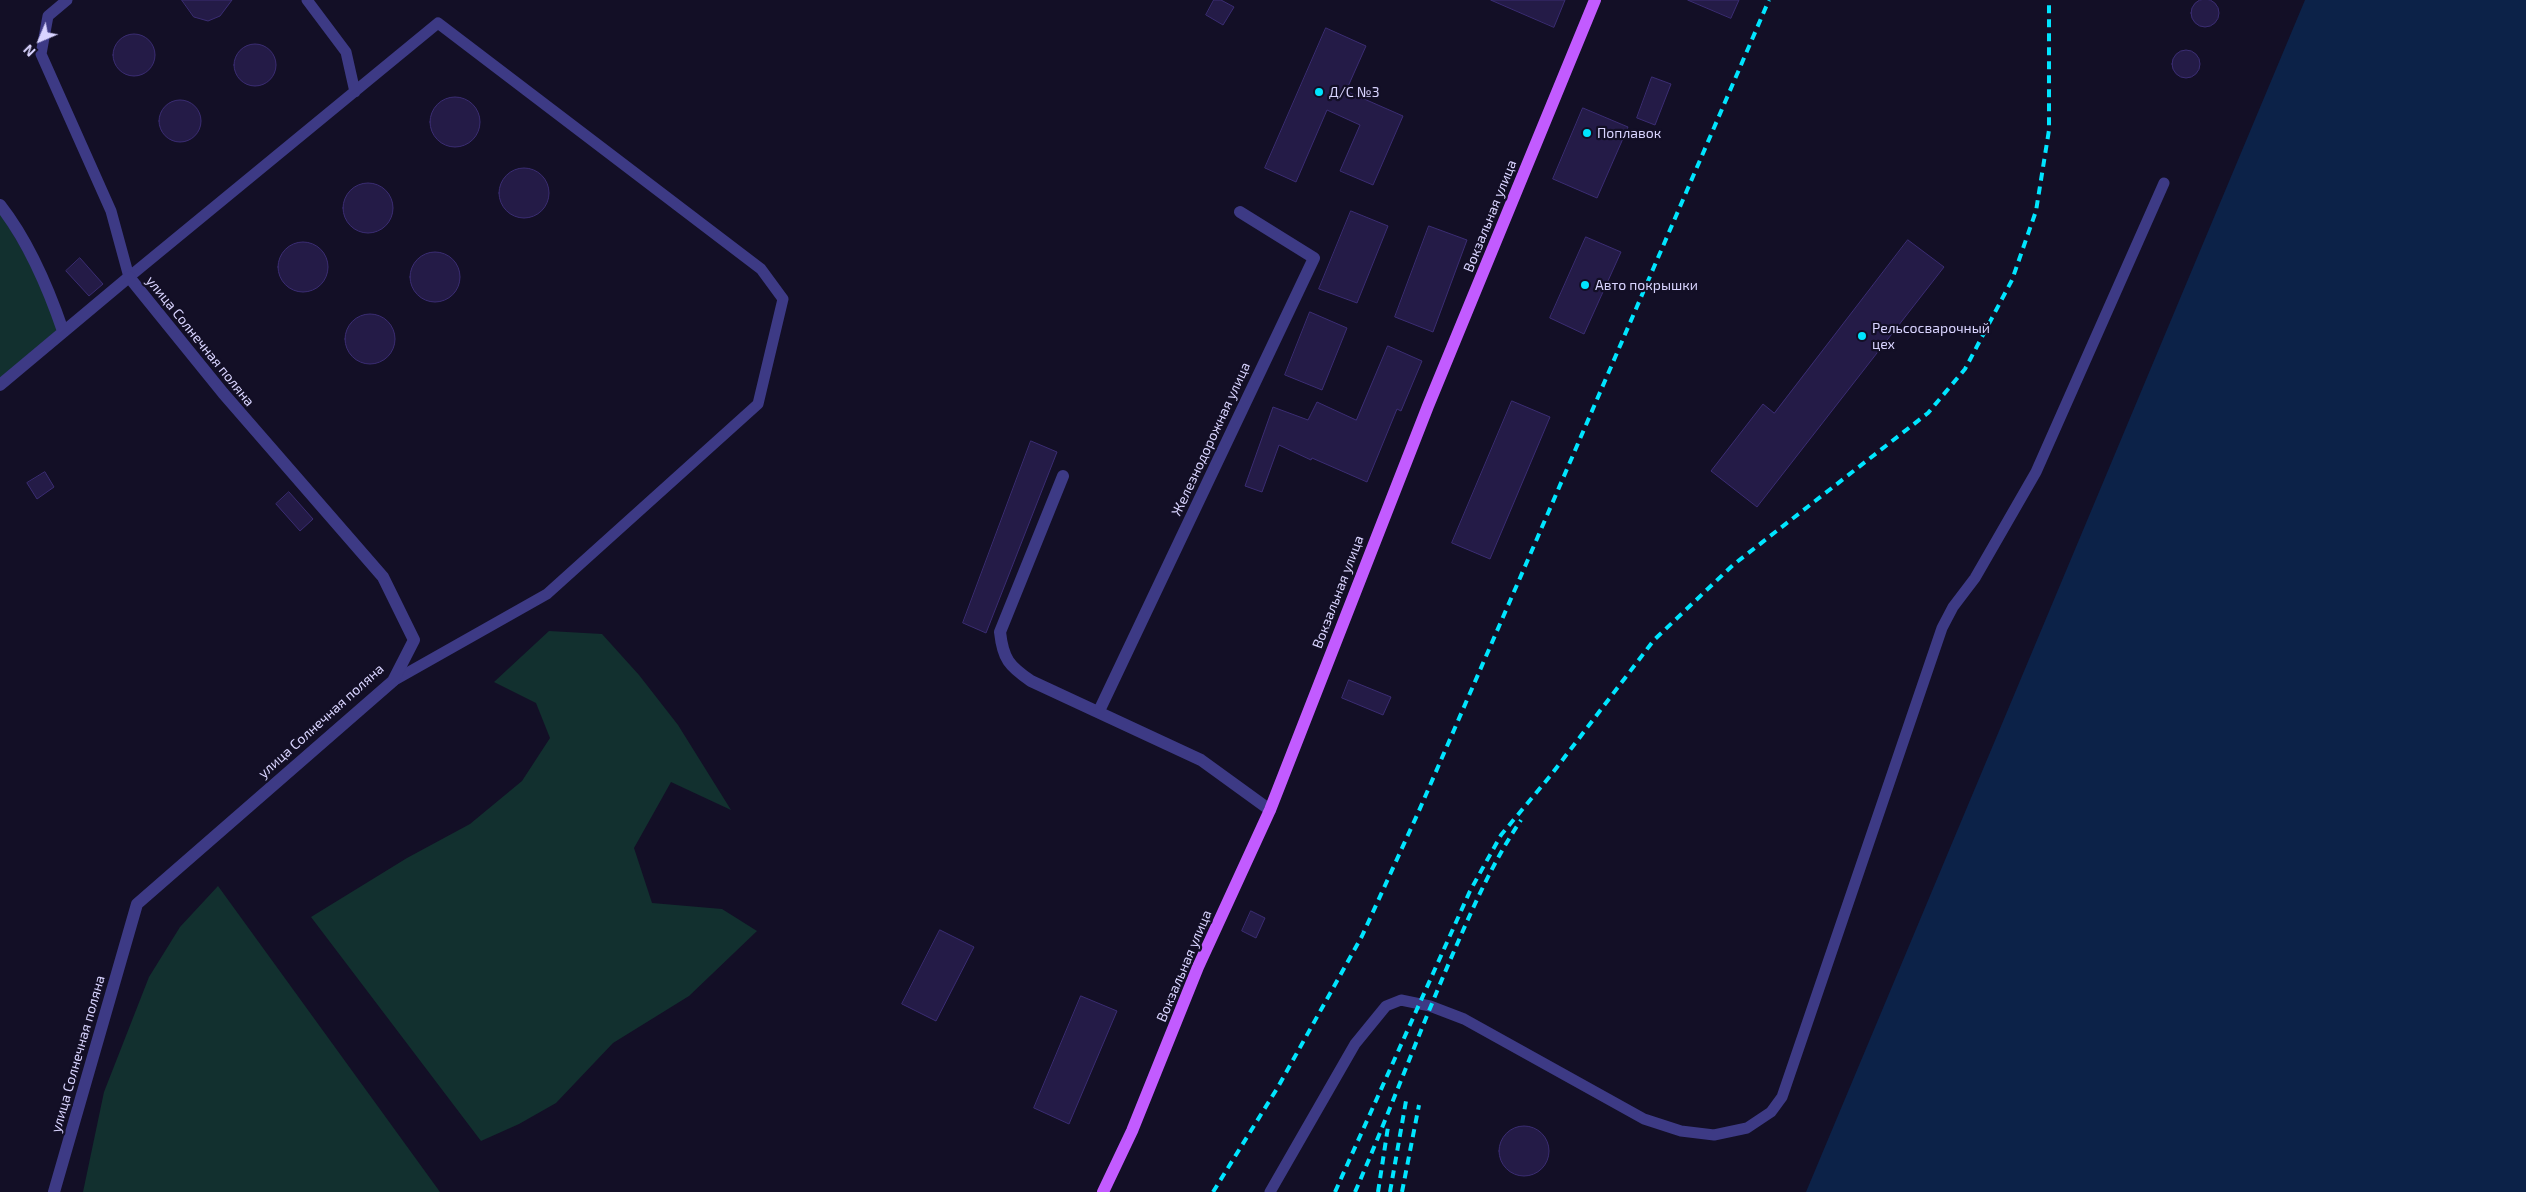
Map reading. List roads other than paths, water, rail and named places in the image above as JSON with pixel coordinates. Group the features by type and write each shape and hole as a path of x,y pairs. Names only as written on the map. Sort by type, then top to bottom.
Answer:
{"main road":[{"name":"Вокзальная улица","path":"1103,1192 1132,1131 1198,967 1270,810 1428,406 1593,1"}],"street":[{"path":"0,205 11,219 46,283 63,331"},
{"name":"Железнодорожная улица","path":"1099,712 1314,258 1240,212"},
{"path":"0,385 129,277"},
{"name":"улица Солнечная поляна","path":"54,1192 137,904 392,681 414,640 384,577 223,393 129,277"},
{"path":"1063,476 1000,632 1002,651 1012,669 1031,681 1201,760 1270,810"}],"lane":[{"path":"67,0 48,16 41,54 111,211 129,277 438,23 761,269 783,299 758,404 547,594 392,681"},
{"path":"307,0 346,52 355,92"},
{"path":"1270,1192 1355,1044 1386,1006 1401,1000 1430,1006 1464,1019 1644,1119 1681,1131 1714,1135 1747,1128 1771,1112 1782,1097 1942,628 1953,607 1975,578 2036,472 2164,182"}],"water":[{"path":"2305,0 2526,0 2526,1192 1806,1192"}],"railway":[{"path":"1213,1192 1278,1087 1362,936 1418,813 1769,0"},
{"path":"1335,1192 1470,891 1501,835 1551,775 1654,640 1733,565 1928,413 1965,369 2012,280 2036,211 2049,130 2049,0"},
{"path":"1355,1192 1442,979 1470,916 1493,867 1521,820"},
{"path":"1390,1192 1406,1101"},
{"path":"1402,1192 1419,1105"},
{"path":"1378,1192 1388,1127"}],"place":[{"name":"Д/С №3","path":"1319,92"},
{"name":"Поплавок","path":"1587,133"},
{"name":"Авто покрышки","path":"1585,285"},
{"name":"Рельсосварочный цех","path":"1862,336"}]}
